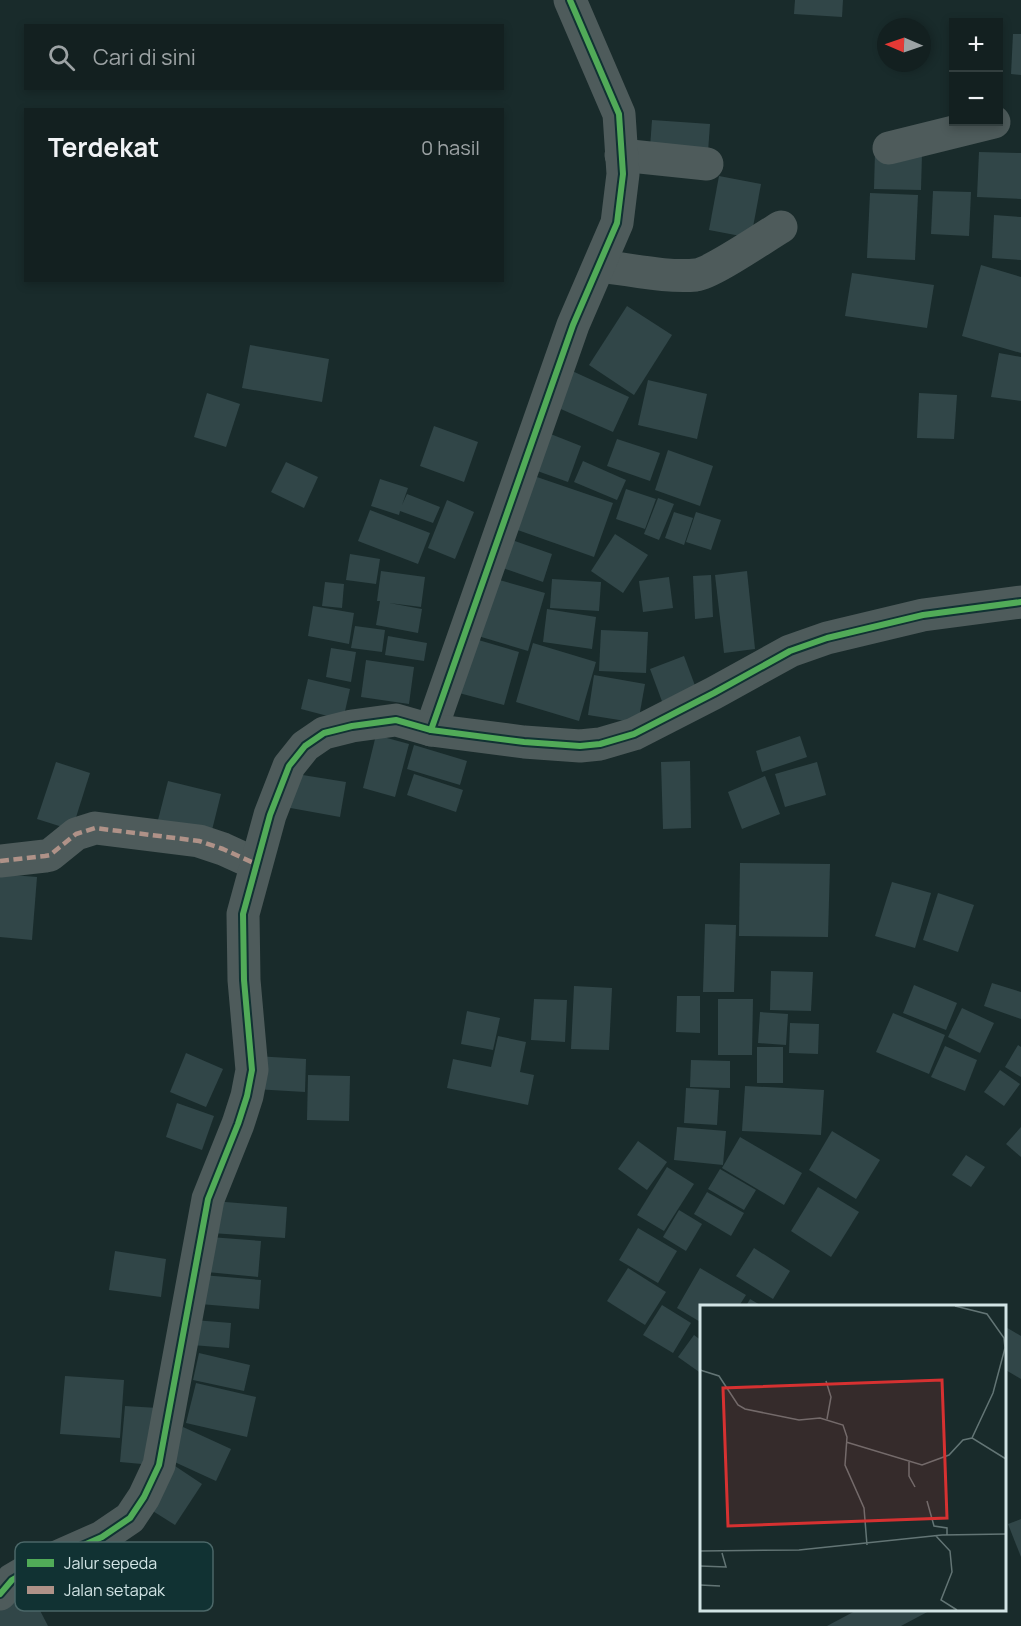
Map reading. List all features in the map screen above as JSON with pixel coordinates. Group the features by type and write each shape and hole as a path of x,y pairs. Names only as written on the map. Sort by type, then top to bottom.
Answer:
{"street":[{"path":"431,730 573,325 616,223 623,174 619,114 570,0"},
{"path":"1003,119 1021,114"},
{"path":"889,148 978,126"},
{"path":"621,155 707,164"},
{"path":"598,266 656,273 700,274 781,227"},
{"path":"91,1542 130,1518 144,1497 159,1465 208,1199 238,1124 252,1070 244,980 243,914 270,815 289,766 305,746 324,733 352,726 396,720 431,730 564,746 600,744 634,734 790,651 827,638 922,615 1021,602"},
{"path":"0,861 45,856 76,834 95,828 199,841 256,864"},
{"path":"0,1594 15,1578"}],"building":[{"path":"795,0 843,0 842,17 794,14"},
{"path":"1013,34 1021,34 1021,75 1011,74"},
{"path":"652,120 710,124 708,152 650,148"},
{"path":"875,152 922,153 921,190 874,189"},
{"path":"979,152 1021,153 1021,199 977,197"},
{"path":"719,176 761,184 751,238 709,230"},
{"path":"933,191 971,192 969,236 931,234"},
{"path":"870,193 918,195 915,260 867,258"},
{"path":"994,215 1021,217 1021,260 992,258"},
{"path":"981,265 1021,277 1021,353 962,336"},
{"path":"852,273 934,285 927,328 845,316"},
{"path":"627,306 672,335 634,395 589,365"},
{"path":"250,345 329,359 322,402 242,388"},
{"path":"999,353 1021,357 1021,401 991,397"},
{"path":"570,370 629,397 613,432 554,406"},
{"path":"648,380 707,394 697,439 638,425"},
{"path":"207,393 240,404 226,447 194,437"},
{"path":"919,393 957,395 954,439 917,438"},
{"path":"434,426 478,442 464,482 420,466"},
{"path":"543,431 581,446 568,482 529,468"},
{"path":"617,439 660,453 650,481 607,466"},
{"path":"668,450 713,466 700,506 655,490"},
{"path":"583,461 626,480 617,500 574,482"},
{"path":"286,462 318,477 304,508 271,492"},
{"path":"531,475 613,503 594,557 512,528"},
{"path":"380,479 408,488 402,505 407,494 440,507 433,523 400,511 399,515 371,506"},
{"path":"626,489 656,499 645,529 616,519"},
{"path":"658,498 674,504 659,540 644,534"},
{"path":"447,500 474,512 455,559 428,548"},
{"path":"370,510 430,533 418,564 358,541"},
{"path":"674,512 693,518 684,545 665,538"},
{"path":"696,512 721,520 711,550 686,542"},
{"path":"615,534 648,555 623,593 591,571"},
{"path":"509,539 552,554 543,582 500,567"},
{"path":"350,554 380,559 376,584 346,580"},
{"path":"381,571 425,577 421,607 389,603 422,609 418,633 376,625"},
{"path":"747,571 755,649 724,653 715,575"},
{"path":"711,575 713,617 695,619 693,576"},
{"path":"669,577 673,608 643,612 639,581"},
{"path":"496,579 545,593 528,651 478,636"},
{"path":"552,579 601,582 599,611 550,608"},
{"path":"325,582 344,584 342,608 322,606"},
{"path":"313,606 354,613 349,644 308,636"},
{"path":"547,609 596,617 592,649 543,642"},
{"path":"355,626 385,630 382,652 351,648"},
{"path":"601,630 648,632 646,673 599,671"},
{"path":"388,636 427,643 424,661 385,655"},
{"path":"475,639 519,652 504,705 459,693"},
{"path":"533,643 596,662 579,721 516,702"},
{"path":"331,648 356,652 351,682 326,677"},
{"path":"684,656 697,691 663,704 650,669"},
{"path":"366,660 414,667 409,704 361,697"},
{"path":"594,675 645,684 638,723 588,715"},
{"path":"308,679 350,689 343,720 301,709"},
{"path":"376,735 409,744 395,797 363,788"},
{"path":"800,736 807,757 762,772 756,751"},
{"path":"414,745 467,761 460,785 407,769"},
{"path":"690,761 691,828 663,829 661,762"},
{"path":"56,762 90,773 72,830 37,819"},
{"path":"817,762 826,795 785,807 775,774"},
{"path":"290,773 346,782 340,817 285,807"},
{"path":"414,774 463,790 456,812 407,795"},
{"path":"765,776 780,814 742,829 728,792"},
{"path":"168,781 221,794 211,834 158,820"},
{"path":"740,863 830,864 828,937 739,936"},
{"path":"0,874 37,877 32,940 0,937"},
{"path":"892,882 931,893 915,948 875,936"},
{"path":"938,893 974,905 958,952 923,940"},
{"path":"705,924 736,925 734,992 703,992"},
{"path":"771,971 813,972 811,1011 770,1010"},
{"path":"992,983 1021,992 1021,1019 984,1006"},
{"path":"914,985 957,1003 946,1030 903,1013"},
{"path":"574,986 612,988 609,1050 571,1049"},
{"path":"677,996 700,996 700,1033 676,1032"},
{"path":"534,999 567,1000 565,1042 531,1040"},
{"path":"718,999 753,999 752,1055 718,1055"},
{"path":"962,1008 994,1023 980,1053 948,1037"},
{"path":"467,1011 500,1018 493,1050 461,1044"},
{"path":"760,1012 788,1014 786,1045 758,1043"},
{"path":"893,1013 945,1035 929,1074 876,1052"},
{"path":"790,1023 819,1024 818,1054 789,1053"},
{"path":"498,1036 526,1042 520,1072 534,1075 528,1105 447,1088 453,1059 491,1067"},
{"path":"1018,1045 1021,1047 1021,1077 1005,1067"},
{"path":"945,1046 977,1060 965,1091 931,1077"},
{"path":"757,1047 783,1047 783,1083 757,1083"},
{"path":"186,1053 223,1069 206,1107 170,1092"},
{"path":"255,1056 306,1059 305,1092 254,1089"},
{"path":"691,1060 730,1061 730,1088 690,1087"},
{"path":"1000,1070 1020,1084 1004,1106 984,1092"},
{"path":"308,1075 350,1076 349,1121 307,1120"},
{"path":"745,1086 824,1090 821,1135 742,1131"},
{"path":"686,1088 719,1090 717,1125 684,1123"},
{"path":"177,1103 214,1116 202,1150 166,1137"},
{"path":"677,1127 726,1131 723,1165 674,1160"},
{"path":"1021,1127 1021,1157 1006,1144"},
{"path":"832,1131 880,1160 856,1199 809,1170"},
{"path":"740,1137 802,1173 784,1205 722,1168"},
{"path":"638,1141 667,1162 647,1190 618,1169"},
{"path":"966,1155 985,1167 971,1187 952,1175"},
{"path":"667,1167 694,1184 664,1231 637,1215"},
{"path":"720,1169 756,1190 744,1210 708,1189"},
{"path":"818,1187 859,1212 831,1257 791,1231"},
{"path":"707,1192 744,1213 731,1236 694,1214"},
{"path":"213,1201 287,1207 285,1238 211,1233"},
{"path":"679,1210 702,1224 686,1251 663,1237"},
{"path":"638,1228 677,1251 658,1283 619,1260"},
{"path":"210,1237 261,1241 258,1277 207,1272"},
{"path":"754,1248 790,1271 773,1299 736,1276"},
{"path":"115,1251 166,1259 161,1297 109,1290"},
{"path":"628,1268 666,1292 645,1325 607,1301"},
{"path":"700,1268 746,1295 740,1305 700,1305 700,1322 677,1308"},
{"path":"202,1275 261,1280 259,1309 200,1304"},
{"path":"750,1299 760,1305 747,1305"},
{"path":"662,1305 691,1323 673,1353 643,1335"},
{"path":"194,1320 231,1323 229,1348 192,1345"},
{"path":"1006,1327 1021,1336 1021,1379 1006,1370"},
{"path":"694,1335 700,1340 700,1373 678,1357"},
{"path":"199,1353 250,1365 244,1391 193,1380"},
{"path":"65,1376 124,1380 120,1438 60,1434"},
{"path":"196,1383 256,1397 247,1437 186,1423"},
{"path":"125,1406 158,1408 153,1465 120,1462"},
{"path":"183,1427 231,1449 216,1481 168,1459"},
{"path":"175,1466 202,1484 175,1525 148,1508"},
{"path":"1021,1519 1021,1557 1008,1524"},
{"path":"15,1599 15,1611 40,1611 48,1626 0,1626 0,1607"},
{"path":"855,1611 929,1611 901,1626 827,1626"}],"marked path":[{"path":"0,861 50,855 76,834 95,828 199,841 256,864"}],"cycle path":[{"path":"431,730 573,325 617,223 623,174 619,114 570,0"},
{"path":"91,1542 130,1518 144,1497 159,1465 208,1199 238,1124 252,1070 244,980 243,914 270,815 289,766 305,746 324,733 352,726 396,720 431,730 524,742 580,746 600,744 634,734 790,651 827,638 923,615 1021,602"},
{"path":"0,1594 15,1578"}]}
